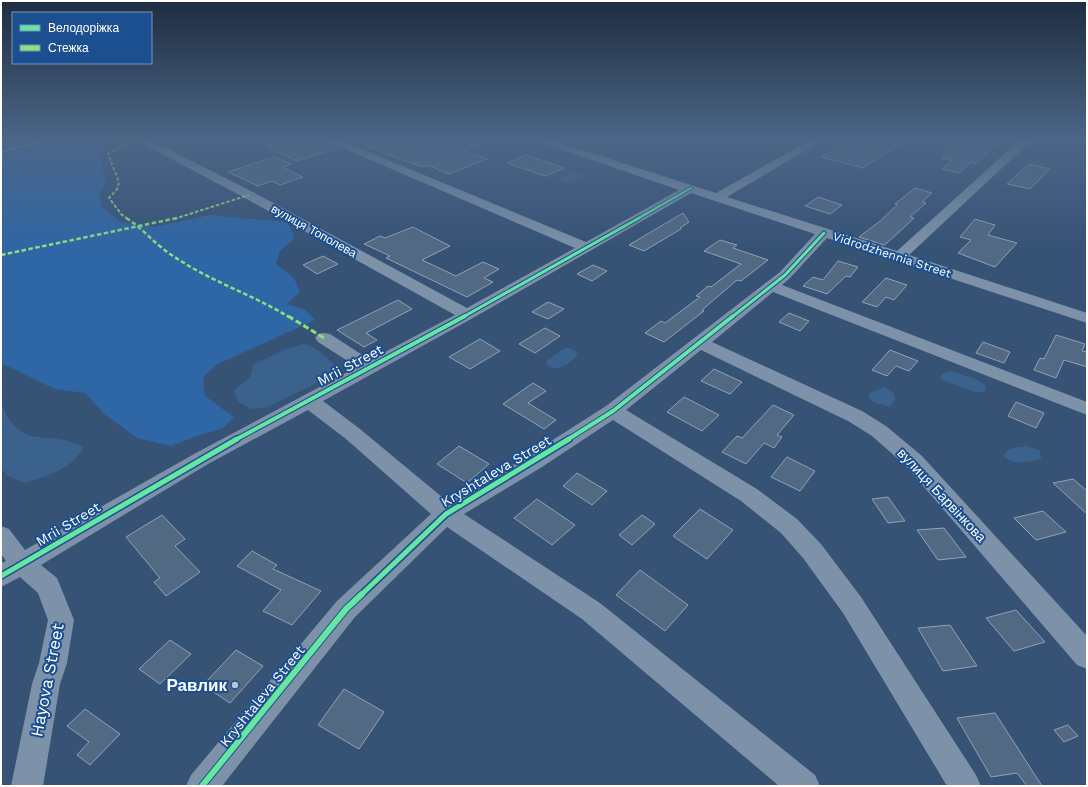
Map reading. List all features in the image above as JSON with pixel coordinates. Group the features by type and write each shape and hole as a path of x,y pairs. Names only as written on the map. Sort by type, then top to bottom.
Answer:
{"street":[{"name":"вулиця Тополева","path":"210,176 467,315"},
{"path":"415,176 586,247"},
{"name":"Vidrodzhennia Street","path":"653,176 1087,318"},
{"path":"718,197 755,176"},
{"path":"899,257 988,176"},
{"name":"Mrii Street","path":"11,570 201,459 467,315 692,188"},
{"name":"Kryshtaleva Street","path":"202,786 346,609 446,514 534,462 613,411 701,343 770,286 786,275 824,233"},
{"path":"770,286 1087,409"},
{"path":"324,338 369,367"},
{"name":"вулиця Барвінкова","path":"701,343 855,416 879,431 914,461 1087,656"},
{"path":"308,400 353,434 446,514 591,611 804,786"},
{"path":"613,411 749,496 789,526 812,551 852,605 965,786"},
{"name":"Hayova Street","path":"1,536 11,570 48,586 61,620 46,684 27,786"}],"shaded area":[{"path":"1,176 104,176 106,182 99,194 102,207 121,222 154,227 210,215 287,222 295,238 280,251 276,264 294,278 300,292 287,304 306,310 315,320 218,364 203,377 205,396 234,417 223,428 171,446 137,438 104,414 85,393 55,389 1,363"},
{"path":"566,176 585,177 569,184 557,180"},
{"path":"303,344 321,352 336,366 334,372 311,386 265,408 251,409 239,402 233,391 250,377 253,365 286,349"},
{"path":"565,348 573,349 578,355 563,367 554,368 546,364 547,360"},
{"path":"952,371 978,380 986,386 985,392 975,392 942,380 940,376 943,373"},
{"path":"885,387 894,393 895,400 890,407 873,402 868,397 871,392"},
{"path":"1,402 8,418 17,428 26,434 36,437 59,439 84,447 79,455 66,467 50,475 24,483 6,475 1,467"},
{"path":"1028,446 1040,451 1041,459 1016,462 1003,456 1010,449"}],"building":[{"path":"236,176 300,176 303,177 280,185 272,181 258,186"},
{"path":"1016,176 1043,176 1030,189 1007,184"},
{"path":"915,188 932,193 922,202 926,203 910,217 914,218 887,243 884,245 859,237 879,222 897,205 895,204"},
{"path":"818,197 842,205 830,214 805,206"},
{"path":"683,213 689,222 680,228 681,229 644,251 629,245"},
{"path":"975,219 995,225 988,235 1017,243 995,267 958,253 971,240 960,237"},
{"path":"413,227 450,246 422,260 456,276 483,262 499,269 484,278 493,282 467,297 386,258 390,256 364,244 380,236 385,238"},
{"path":"720,240 737,245 733,248 768,260 741,281 737,280 702,310 704,311 664,342 645,333 661,321 665,323 700,297 696,296 708,286 711,287 741,264 704,251"},
{"path":"323,256 338,264 317,274 303,265"},
{"path":"838,261 858,267 850,277 846,276 827,294 803,286 813,277 823,280"},
{"path":"593,265 607,271 592,281 577,274"},
{"path":"886,278 907,285 894,300 886,297 877,307 862,302"},
{"path":"398,300 412,309 366,333 377,340 364,347 337,330"},
{"path":"548,302 564,309 548,319 532,312"},
{"path":"789,313 809,321 800,331 779,322"},
{"path":"545,328 560,336 535,353 519,344"},
{"path":"1056,335 1085,344 1082,351 1087,352 1087,367 1064,360 1056,378 1034,370 1040,358 1044,359"},
{"path":"480,339 500,351 470,369 449,357"},
{"path":"983,342 1010,352 1004,363 976,353"},
{"path":"890,350 918,361 909,371 896,366 887,376 872,370"},
{"path":"714,369 742,382 730,394 701,381"},
{"path":"533,383 546,391 528,403 556,420 544,429 503,404"},
{"path":"684,397 719,415 702,431 667,412"},
{"path":"1016,402 1044,413 1036,428 1008,416"},
{"path":"773,405 794,415 777,435 782,437 774,448 764,443 746,464 722,452 737,436 742,438"},
{"path":"459,446 489,464 467,483 437,464"},
{"path":"787,457 815,471 800,491 771,477"},
{"path":"577,473 607,491 592,505 563,486"},
{"path":"1073,479 1087,491 1087,514 1053,483"},
{"path":"888,497 905,521 888,523 872,499"},
{"path":"537,499 575,525 552,545 514,518"},
{"path":"700,509 733,530 707,559 673,536"},
{"path":"1043,511 1066,532 1036,540 1014,518"},
{"path":"162,515 185,539 175,546 200,572 166,596 154,582 160,578 126,537"},
{"path":"642,515 655,524 632,545 619,535"},
{"path":"944,528 966,557 938,560 917,530"},
{"path":"252,551 277,565 273,569 321,591 292,625 263,611 281,590 237,566"},
{"path":"640,570 688,605 665,631 616,595"},
{"path":"1016,610 1045,642 1014,651 986,618"},
{"path":"950,625 977,666 943,671 918,628"},
{"path":"170,640 191,654 160,684 139,669"},
{"path":"236,650 263,666 230,703 203,685"},
{"path":"344,689 384,712 359,749 318,725"},
{"path":"85,709 120,734 90,765 77,755 89,742 67,726"},
{"path":"995,713 1042,786 1027,786 1017,773 991,777 957,718"},
{"path":"1068,725 1078,736 1064,742 1054,730"}],"marked path":[{"path":"115,176 119,182 117,189 109,198 122,215 140,226 160,247 182,262 219,282 271,306 324,338"},
{"path":"1,255 173,219 249,195"}],"cycle path":[{"path":"1,576 201,459 467,315 691,188"},
{"path":"202,786 346,609 446,514 534,462 613,411 785,275 824,233"}],"place":[{"name":"Равлик","path":"235,685"}]}
